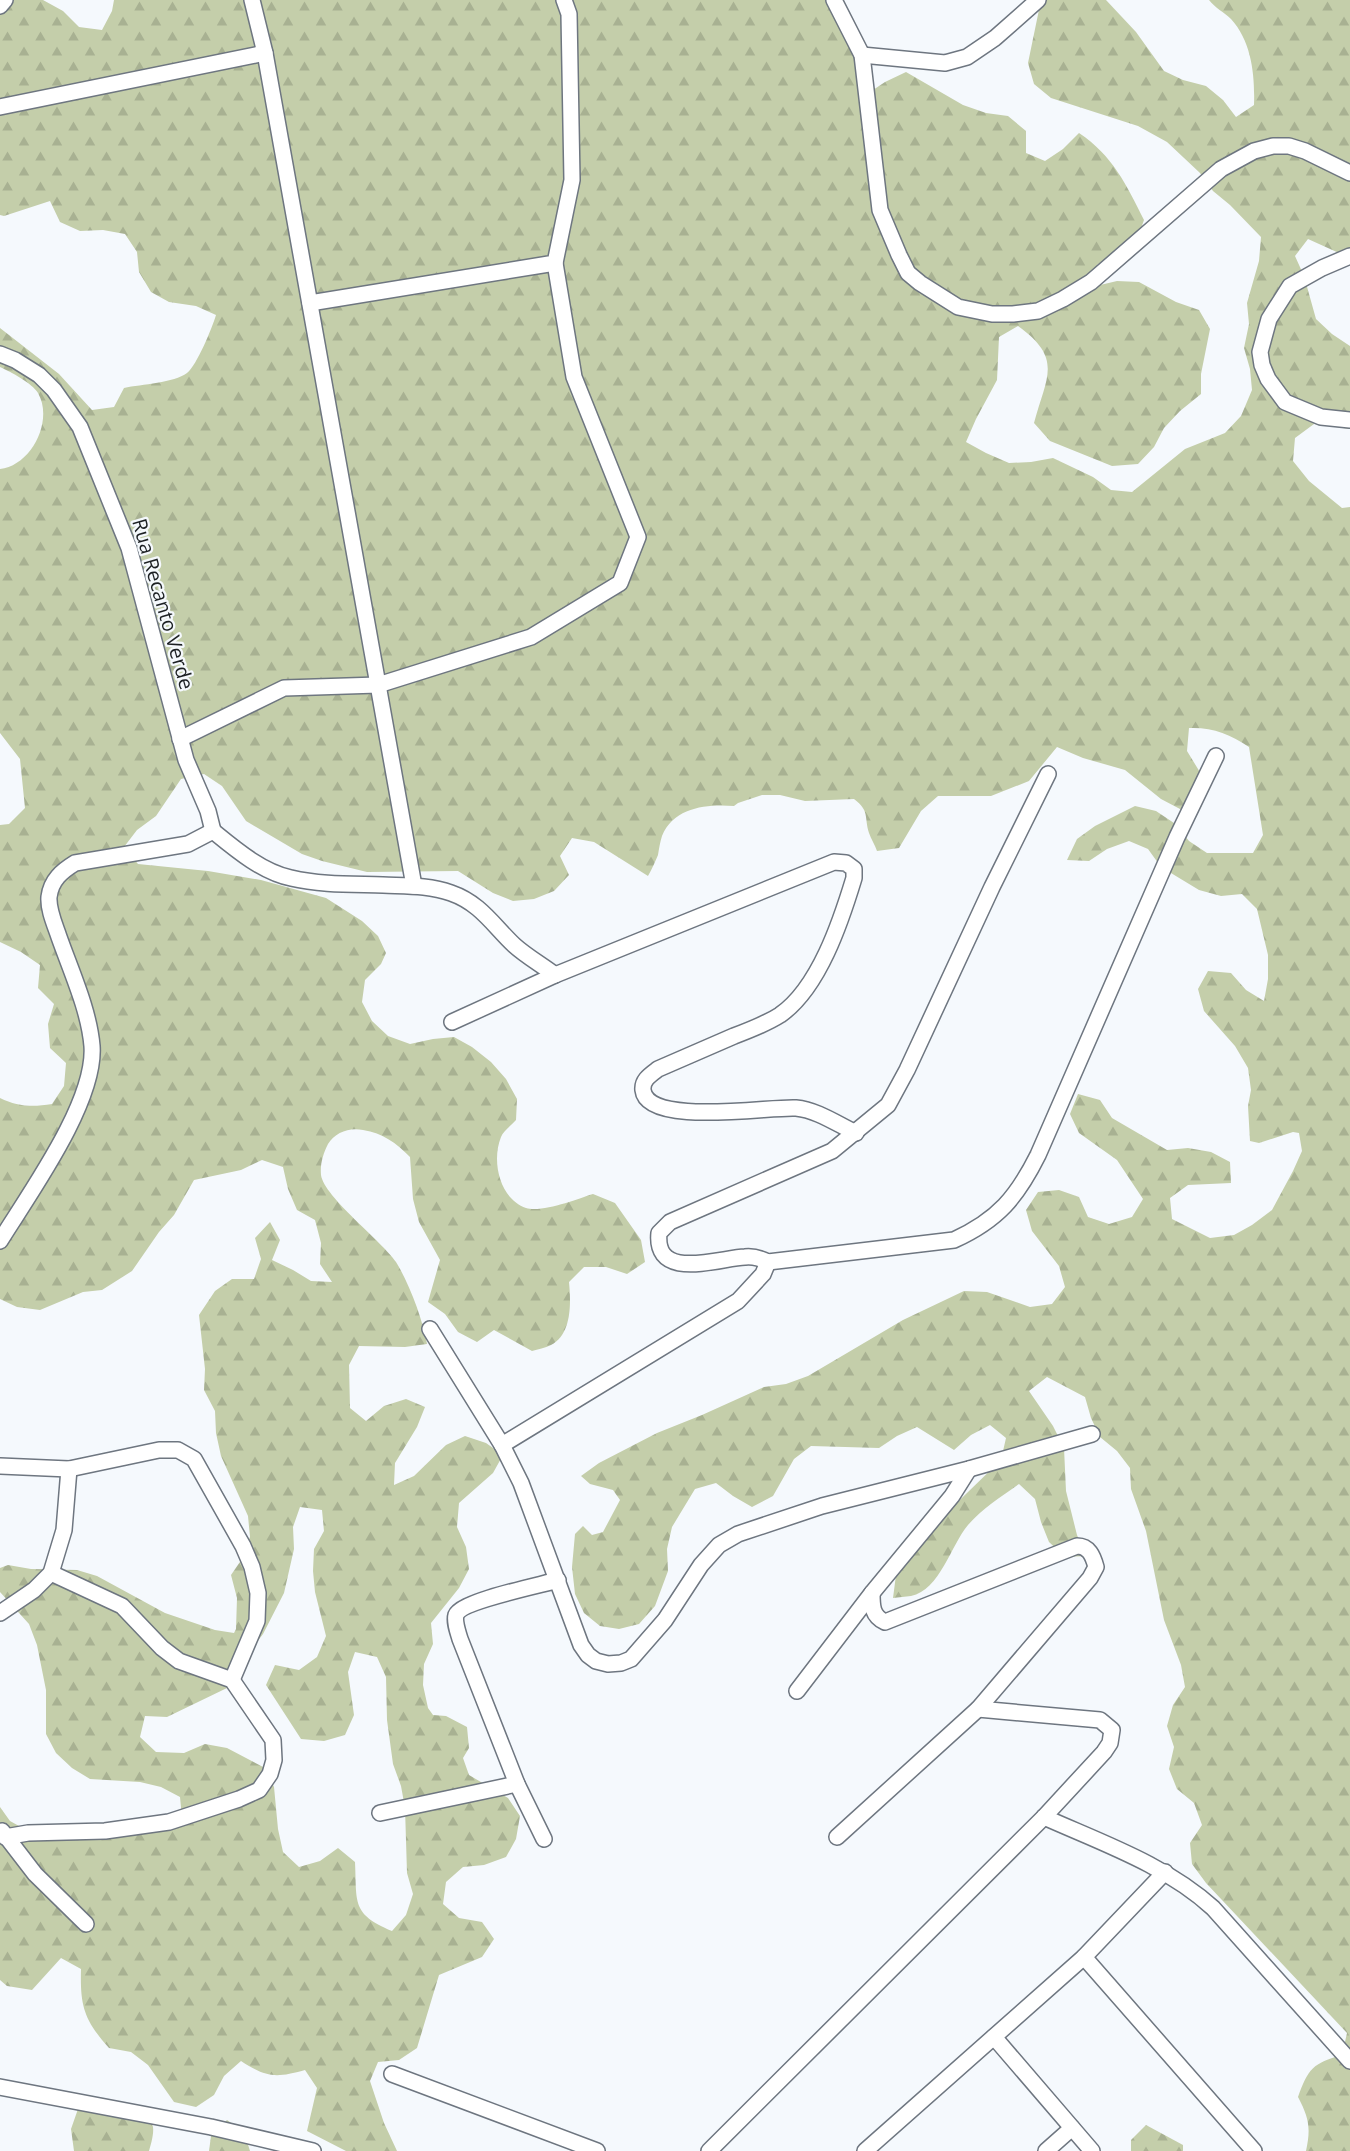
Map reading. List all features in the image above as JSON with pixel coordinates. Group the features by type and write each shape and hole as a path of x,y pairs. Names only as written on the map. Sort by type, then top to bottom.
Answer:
{"street":[{"path":"0,6 4,0"},
{"path":"252,0 266,53 414,886"},
{"path":"180,739 284,688 378,686 531,637 620,583 638,537 574,377 555,263 572,180 569,14 564,0"},
{"path":"834,0 862,55 880,210 908,273 939,297 958,307 992,314 1013,314 1038,311 1063,299 1091,282 1221,170 1254,151 1273,146 1289,146 1305,151 1350,173"},
{"path":"862,55 945,63 967,57 995,38 1038,0"},
{"path":"0,107 266,53"},
{"path":"1350,256 1290,286 1269,319 1260,352 1268,379 1285,402 1322,417 1350,420"},
{"path":"310,303 555,263"},
{"name":"Rua Recanto Verde","path":"0,354 15,360 39,375 54,390 80,427 129,548 186,760 208,811 213,831"},
{"path":"1048,774 987,897 907,1070 888,1105 832,1150 670,1222 659,1233 660,1248 664,1256 684,1265 746,1257 758,1257 768,1262 954,1240 976,1230 993,1218 1024,1184 1038,1155 1177,837 1216,756"},
{"path":"0,1241 63,1138 91,1072 92,1047 88,1023 53,918 49,899 53,883 61,872 75,863 188,844 213,831 236,850 261,866 289,878 319,882 414,886 448,892 466,899 491,919 515,946 555,975"},
{"path":"452,1022 555,975 840,861 854,869 854,878 837,927 814,977 801,995 781,1014 759,1026 658,1069 645,1081 643,1087 644,1095 648,1100 661,1108 733,1113 796,1108 814,1112 856,1133"},
{"path":"502,1445 738,1301 763,1274 768,1262"},
{"path":"430,1329 502,1445 521,1483 581,1645 596,1661 608,1665 631,1659 665,1620 701,1565 719,1545 738,1534 822,1506 969,1469 1092,1434"},
{"path":"0,1466 69,1469 159,1450 178,1450 186,1453 197,1463 243,1546 252,1566 258,1593 257,1621 232,1680"},
{"path":"0,1613 34,1590 51,1573 64,1530 69,1469"},
{"path":"796,1691 872,1593 952,1496 969,1469"},
{"path":"837,1837 978,1709 1096,1567 1087,1548 1077,1546 885,1622 874,1614 872,1593"},
{"path":"3,1833 105,1831 150,1826 182,1818 259,1790 270,1774 274,1760 273,1740 232,1680 179,1661 162,1648 122,1606 51,1573"},
{"path":"544,1839 517,1784 455,1621 461,1608 480,1600 558,1580"},
{"path":"709,2151 1044,1817 1110,1743 1112,1730 1100,1720 978,1709"},
{"path":"380,1813 517,1784"},
{"path":"1044,1817 1165,1872 1194,1891 1213,1908 1350,2061"},
{"path":"3,1833 35,1874 86,1924"},
{"path":"865,2151 1084,1957 1165,1872"},
{"path":"1084,1957 1254,2151"},
{"path":"994,2037 1092,2151"},
{"path":"392,2074 597,2151"},
{"path":"0,2087 212,2127 313,2151"},
{"path":"1046,2151 1072,2128"}],"green space":[{"path":"0,0 43,0 63,11 79,27 102,30 112,11 114,0 839,0 867,94 906,72 963,105 986,113 1008,116 1026,131 1026,153 1045,161 1063,149 1079,133 1101,151 1118,172 1144,220 1136,242 1097,265 1096,286 1117,281 1139,282 1176,302 1199,310 1210,329 1201,374 1201,394 1164,428 1154,447 1138,464 1112,466 1050,441 1034,423 1048,370 1042,349 1018,326 999,337 997,380 966,442 1009,463 1053,458 1093,477 1111,490 1132,492 1185,449 1225,433 1241,416 1252,390 1250,369 1244,348 1249,324 1247,303 1259,261 1261,237 1167,142 1138,126 1051,98 1034,84 1028,63 1041,0 1106,0 1136,32 1164,71 1183,80 1206,86 1223,100 1236,117 1254,105 1251,60 1238,28 1209,0 1350,0 1350,258 1308,239 1295,256 1304,276 1316,319 1350,346 1350,429 1314,424 1295,438 1293,461 1309,481 1342,508 1350,507 1350,2151 1306,2151 1308,2123 1298,2097 1313,2068 1324,2061 1342,2055 1347,2033 1206,1883 1192,1864 1190,1843 1202,1825 1194,1803 1177,1789 1169,1769 1174,1747 1167,1726 1173,1705 1185,1687 1181,1665 1164,1620 1146,1531 1131,1489 1130,1468 1117,1451 1100,1437 1085,1397 1047,1377 1029,1391 1053,1426 1064,1448 1066,1491 1077,1535 1086,1556 1065,1557 1049,1542 1035,1499 1019,1484 986,1508 968,1525 930,1585 911,1596 893,1598 896,1575 935,1524 1001,1460 1006,1438 990,1425 971,1435 954,1450 917,1427 879,1448 811,1446 794,1459 773,1496 752,1507 716,1483 695,1489 672,1527 667,1549 668,1571 655,1606 639,1624 619,1629 600,1626 584,1613 575,1594 572,1567 575,1534 583,1526 592,1535 603,1532 620,1500 613,1490 590,1484 581,1476 599,1463 657,1433 764,1387 786,1384 808,1376 903,1320 964,1291 987,1292 1030,1307 1052,1304 1065,1287 1059,1266 1032,1231 1026,1210 1038,1192 1059,1190 1079,1197 1088,1217 1109,1224 1132,1217 1143,1199 1117,1160 1079,1133 1070,1114 1078,1094 1100,1100 1112,1118 1167,1150 1188,1148 1211,1152 1230,1162 1231,1183 1188,1185 1170,1198 1172,1219 1210,1238 1234,1235 1272,1210 1302,1151 1299,1133 1293,1132 1259,1143 1250,1141 1248,1106 1251,1090 1248,1068 1235,1046 1204,1011 1198,989 1208,971 1231,973 1246,990 1264,1001 1268,979 1268,955 1257,909 1242,894 1221,896 1199,890 1161,867 1148,849 1129,841 1107,849 1089,861 1067,860 1077,839 1095,826 1135,806 1156,811 1174,823 1189,841 1207,853 1253,853 1263,835 1249,747 1235,738 1213,730 1189,728 1187,751 1209,787 1201,807 1180,809 1161,799 1125,770 1083,758 1057,747 1029,781 991,796 938,796 921,811 899,848 877,851 869,833 864,811 854,799 805,801 780,795 762,795 734,806 703,807 683,813 667,826 662,836 658,855 648,876 594,842 572,838 560,856 569,875 554,891 534,899 513,901 493,893 458,871 367,872 302,854 246,821 222,786 204,774 181,779 156,816 137,830 124,847 138,864 208,871 261,880 326,898 362,921 378,936 386,953 381,964 365,980 362,1002 372,1021 388,1036 410,1044 454,1037 491,1062 506,1079 517,1099 516,1120 502,1135 497,1157 500,1178 510,1197 526,1208 533,1209 560,1205 593,1194 615,1203 641,1240 645,1262 627,1274 606,1267 584,1267 569,1282 569,1317 563,1333 551,1345 532,1351 494,1330 477,1342 458,1332 445,1314 428,1302 440,1260 419,1222 413,1199 410,1157 383,1136 358,1129 343,1131 335,1136 323,1155 321,1175 325,1184 342,1207 396,1262 419,1313 425,1334 427,1344 405,1347 359,1346 349,1365 350,1408 366,1421 384,1406 406,1399 425,1407 417,1427 395,1463 394,1485 414,1476 446,1445 465,1436 486,1443 503,1455 493,1473 459,1503 457,1527 466,1547 469,1569 459,1588 431,1623 433,1644 424,1664 423,1685 428,1708 433,1715 446,1716 467,1727 469,1748 463,1758 469,1775 508,1798 520,1816 516,1839 506,1857 484,1865 463,1867 446,1882 443,1904 459,1918 482,1922 494,1939 482,1957 439,1975 417,2048 399,2060 378,2062 370,2081 384,2123 397,2151 346,2151 307,2131 317,2088 305,2070 272,2075 258,2071 241,2061 224,2076 214,2095 196,2107 174,2102 148,2065 131,2052 109,2048 101,2038 85,2012 81,1993 81,1969 61,1958 32,1990 7,1986 0,1980 0,1807 10,1821 28,1831 182,1818 180,1797 161,1787 140,1782 90,1779 72,1768 56,1753 46,1734 46,1690 37,1645 29,1624 0,1592 0,1568 8,1565 31,1569 77,1570 97,1576 165,1613 215,1630 234,1633 237,1598 231,1575 242,1559 250,1537 248,1516 221,1456 216,1433 215,1411 204,1390 205,1369 199,1315 215,1291 232,1279 254,1279 261,1259 255,1238 270,1222 280,1240 272,1260 311,1281 332,1282 320,1264 321,1243 315,1220 297,1210 288,1189 283,1167 262,1160 241,1170 194,1180 174,1215 159,1232 132,1271 102,1290 83,1292 40,1310 17,1307 0,1299 0,1098 26,1106 52,1104 64,1086 66,1063 50,1048 48,1024 54,1004 38,988 40,965 0,942 0,825 9,824 25,808 20,759 0,733 0,469 21,460 30,451 37,440 43,416 42,404 35,389 21,378 0,367 0,328 59,374 92,410 114,407 124,388 166,381 187,373 200,355 216,315 196,306 169,302 151,292 139,272 137,252 125,234 103,230 80,231 60,222 50,201 4,216 0,215","holes":["300,1507 322,1510 324,1531 314,1549 313,1571 315,1592 326,1636 317,1657 299,1670 275,1665 266,1685 301,1739 324,1741 345,1735 354,1715 348,1672 355,1652 377,1657 386,1677 387,1720 393,1764 401,1786 405,1808 407,1873 413,1894 406,1915 392,1931 369,1919 363,1912 357,1897 355,1862 338,1848 320,1861 299,1867 283,1852 274,1787 265,1768 227,1748 205,1744 184,1753 156,1752 140,1737 145,1716 167,1717 227,1688 237,1669 263,1634 284,1593 294,1549 293,1527"]},
{"path":"98,2100 131,2104 145,2112 153,2127 149,2151 74,2151 71,2129 78,2109"},
{"path":"227,2120 244,2132 250,2151 209,2151 211,2136"},
{"path":"1146,2125 1183,2145 1183,2151 1131,2151 1131,2140"}]}
